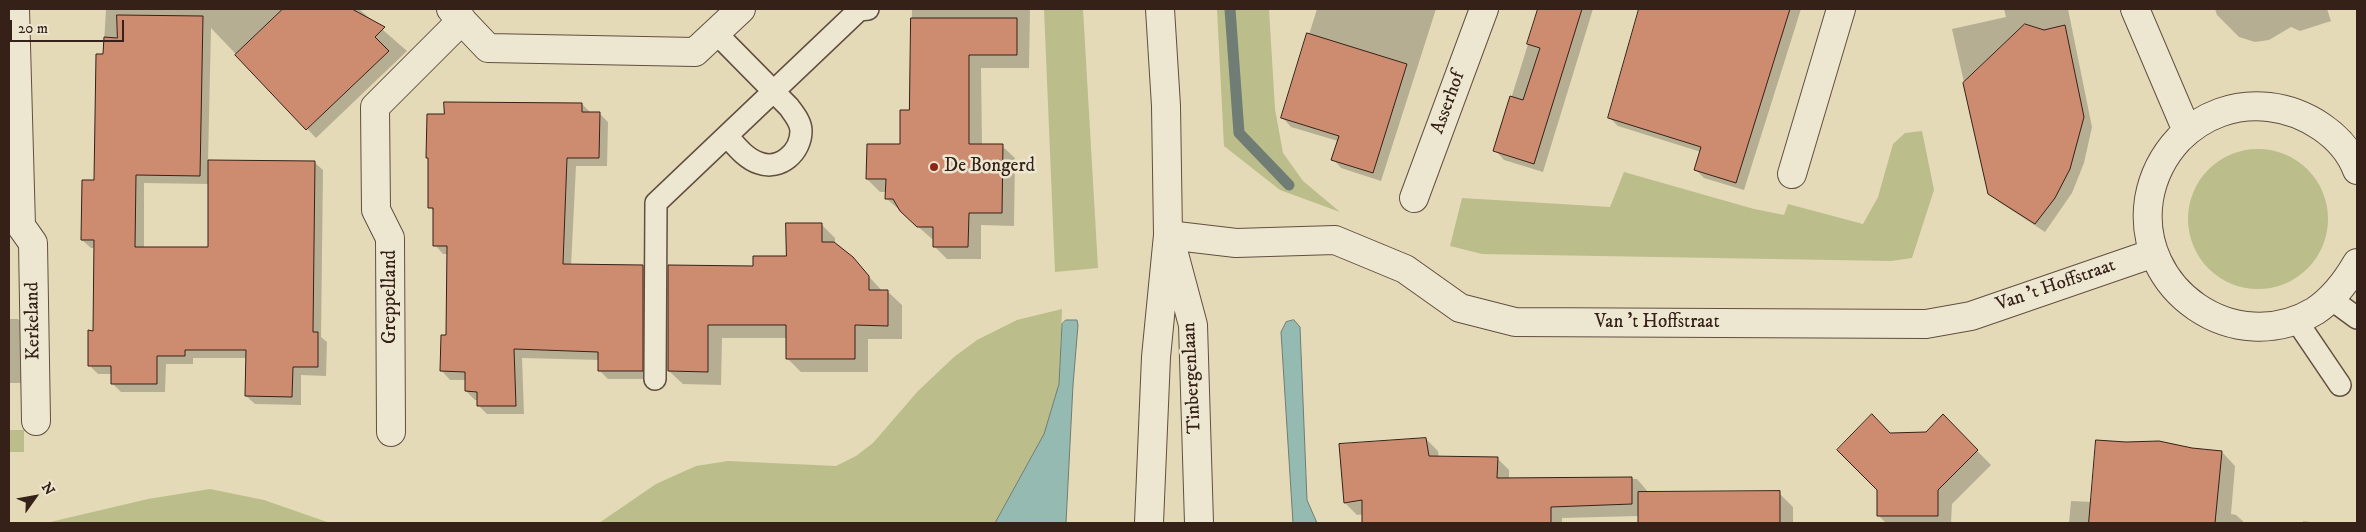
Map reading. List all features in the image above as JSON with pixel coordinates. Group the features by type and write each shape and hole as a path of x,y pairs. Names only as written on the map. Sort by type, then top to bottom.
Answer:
{"street":[{"name":"Kerkeland","path":"15,9 15,226 33,243 36,421"},
{"name":"Greppelland","path":"391,432 390,238 376,210 375,107 457,15 488,48 695,52 741,9"},
{"name":"Tinbergenlaan","path":"1149,523 1156,357 1168,235 1166,106 1160,9"},
{"name":"Asserhof","path":"1414,198 1484,9"},
{"path":"1792,174 1840,9"},
{"path":"2135,9 2187,131"},
{"path":"2345,280 2315,311 2296,320 2275,325 2253,327 2232,324 2211,316 2192,305 2162,273 2148,231 2148,208 2151,186 2159,166 2171,147 2187,131 2207,118 2230,109 2255,106 2279,108 2303,116 2324,128 2342,145 2357,170"},
{"name":"Tinbergenlaan","path":"1168,235 1193,324 1199,523"},
{"name":"Van 't Hoffstraat","path":"1168,235 1236,243 1335,240 1405,268 1460,308 1515,322 1926,324 1971,316 2154,252"}],"lane":[{"path":"655,379 656,203 859,10 868,9"},
{"path":"716,33 797,117 801,130 799,142 793,154 778,163 761,164 751,160 727,136"},
{"path":"2345,280 2357,318"},
{"path":"2296,320 2340,385"}],"green space":[{"path":"1044,9 1083,9 1098,268 1055,272"},
{"path":"1217,9 1269,9 1275,109 1283,153 1303,181 1340,212 1280,190 1224,146"},
{"path":"1922,131 1934,190 1912,258 1891,261 1482,254 1450,246 1462,198 1610,207 1624,172 1754,209 1784,215 1788,204 1863,224 1878,197 1893,144 1905,133"},
{"path":"2258,149 2272,150 2285,154 2307,170 2323,192 2327,205 2327,233 2323,246 2307,268 2285,284 2272,288 2258,289 2244,288 2231,284 2209,268 2193,246 2189,233 2188,219 2189,205 2193,192 2209,170 2231,154 2244,150"},
{"path":"1062,309 1059,384 1044,434 995,523 599,523 656,484 696,466 728,461 836,466 856,456 873,443 918,391 954,357 977,340 1017,320"},
{"path":"9,430 24,430 24,452 9,452"},
{"path":"210,489 264,500 330,523 46,523 148,499"}],"water":[{"path":"1066,320 1077,320 1078,325 1066,523 995,523 1044,434 1059,384 1062,324"},
{"path":"1294,320 1300,327 1307,500 1317,523 1293,523 1281,332 1286,322"}],"building":[{"path":"283,9 352,9 385,27 375,37 389,51 306,130 235,55"},
{"path":"1538,9 1582,9 1534,164 1493,151 1510,96 1523,100 1540,48 1527,44"},
{"path":"1639,9 1790,9 1736,183 1694,170 1701,147 1608,118"},
{"path":"117,15 203,16 200,176 136,175 135,247 208,247 208,160 315,161 313,332 318,332 318,367 293,367 292,397 245,396 246,350 185,350 185,356 157,356 157,384 111,384 111,366 88,366 88,330 93,331 94,240 81,240 82,180 94,180 96,54 103,54 104,37 117,38"},
{"name":"De Bongerd","path":"911,18 1017,18 1017,55 969,55 969,144 1003,144 1002,213 969,213 968,247 933,247 933,227 917,227 900,211 893,199 885,199 886,179 866,179 867,144 900,144 900,110 909,110"},
{"path":"2025,24 2044,30 2065,25 2084,117 2070,169 2055,198 2035,224 1988,194 1963,83"},
{"path":"1307,33 1407,64 1373,173 1331,160 1339,136 1281,118"},
{"path":"444,102 582,103 582,112 600,112 599,158 567,158 563,264 643,265 643,371 598,371 598,352 514,349 516,406 477,406 477,392 465,391 465,372 440,371 441,335 446,335 447,246 433,246 433,208 428,208 428,158 426,158 427,114 444,114"},
{"path":"786,223 822,223 822,242 834,242 853,257 869,276 869,290 888,290 888,326 855,325 855,359 786,359 786,325 708,325 708,372 668,371 668,265 753,266 753,256 786,256"},
{"path":"1872,414 1890,433 1926,432 1943,414 1978,450 1938,490 1938,516 1877,516 1877,490 1837,450"},
{"path":"1426,438 1429,456 1498,457 1497,478 1632,477 1632,504 1551,507 1551,523 1362,523 1362,500 1344,503 1339,444"},
{"path":"2096,440 2126,442 2159,441 2192,448 2222,451 2215,523 2089,523"},
{"path":"1780,491 1780,523 1638,523 1638,492"}],"waterway":[{"path":"1230,9 1239,133 1289,185"}],"place":[{"name":"De Bongerd","path":"934,167"}]}
